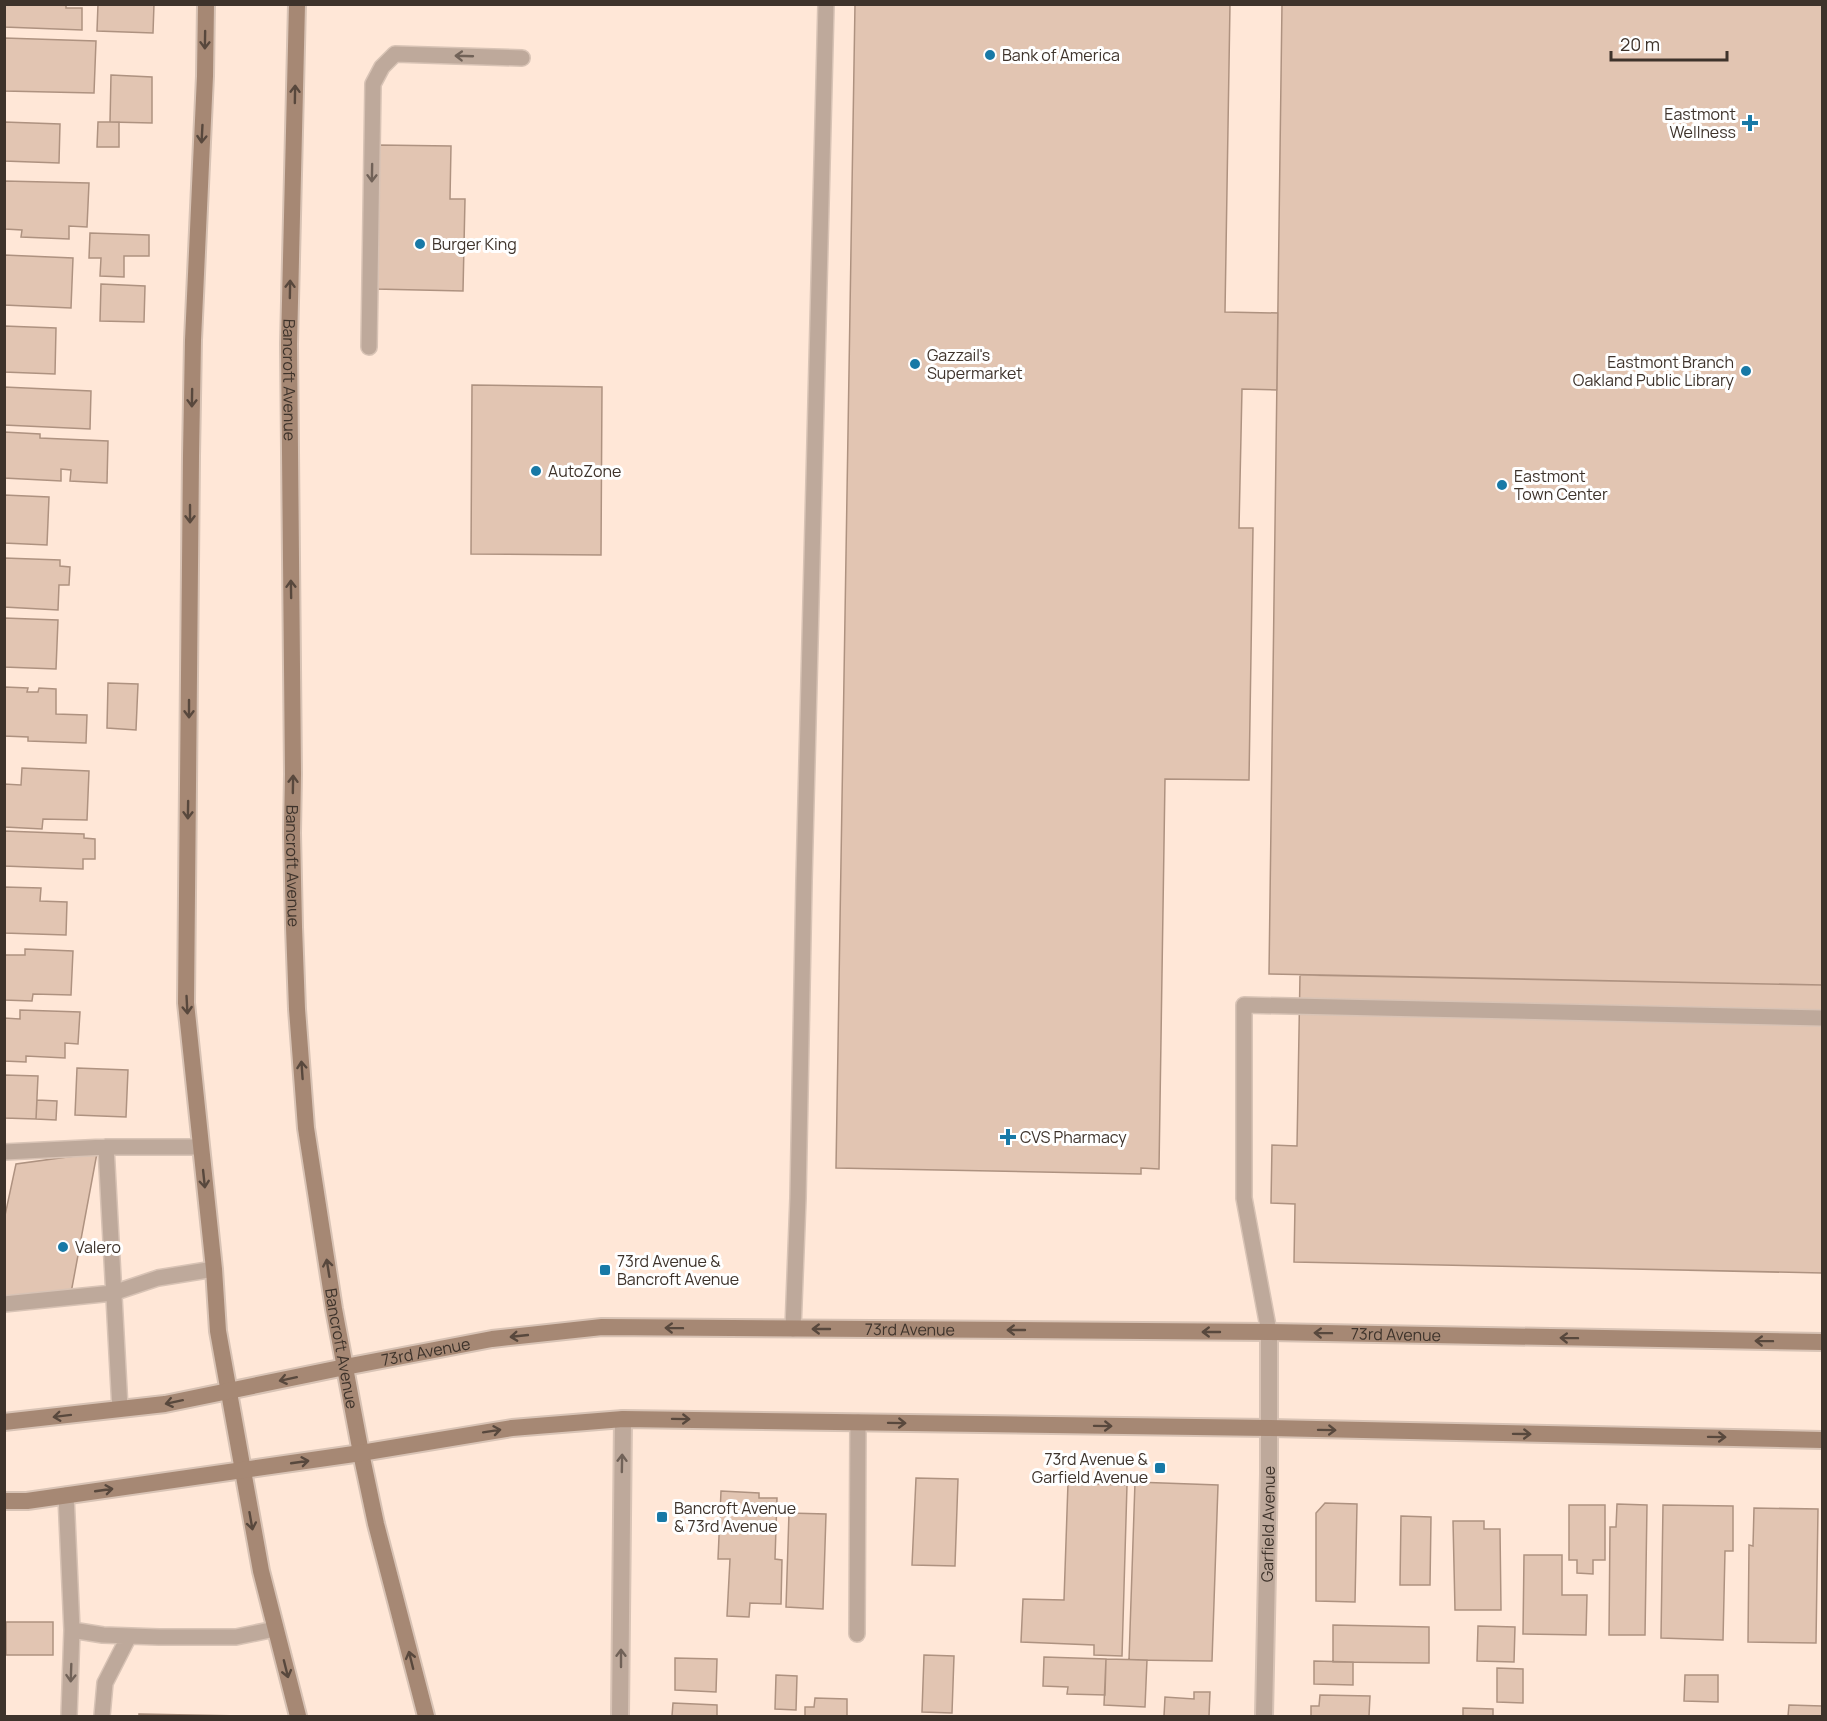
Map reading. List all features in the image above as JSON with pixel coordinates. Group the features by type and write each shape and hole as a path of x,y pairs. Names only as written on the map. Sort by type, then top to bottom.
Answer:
{"main road":[{"path":"206,4 193,340 186,1003 214,1269 218,1331 261,1571 298,1716"},
{"name":"Bancroft Avenue","path":"297,4 289,344 294,927 297,1009 306,1128 334,1309 376,1524 426,1716"},
{"name":"73rd Avenue","path":"4,1422 165,1404 492,1339 602,1327 1269,1332 1822,1342"},
{"path":"4,1502 27,1501 361,1453 512,1428 622,1419 1268,1428 1822,1440"}],"street":[{"name":"Garfield Avenue","path":"1264,1716 1269,1474 1269,1332"},
{"path":"620,1716 622,1419"}],"lane":[{"path":"793,1329 826,4"},
{"path":"369,347 373,84 377,76 382,67 395,54 522,58"},
{"path":"1269,1332 1244,1198 1244,1005 1822,1017"},
{"path":"4,1152 106,1147 200,1147"},
{"path":"106,1147 120,1409"},
{"path":"4,1304 113,1293 158,1278 214,1269"},
{"path":"857,1634 858,1422"},
{"path":"66,1495 72,1630 69,1716"},
{"path":"72,1630 103,1635 236,1637 275,1629"},
{"path":"102,1716 105,1683 129,1636"}],"building":[{"path":"4,4 66,4 66,8 82,8 82,30 4,27"},
{"path":"98,4 154,4 153,33 97,31"},
{"path":"855,4 1230,4 1225,312 1278,313 1277,390 1242,389 1239,528 1253,528 1249,780 1165,779 1159,1169 1141,1168 1141,1174 836,1168"},
{"path":"1282,4 1822,4 1822,985 1269,974"},
{"path":"4,38 96,41 94,93 4,91"},
{"path":"111,75 152,77 152,123 110,122"},
{"path":"4,122 60,124 59,163 4,161"},
{"path":"98,122 119,122 119,147 97,147"},
{"name":"Burger King","path":"378,145 451,146 450,199 465,199 463,291 375,289"},
{"path":"4,181 89,183 87,227 69,226 69,239 21,237 22,230 5,229"},
{"path":"90,233 149,235 149,256 124,256 124,277 100,276 101,258 89,258"},
{"path":"4,255 73,258 71,308 4,305"},
{"path":"101,284 145,286 144,322 100,321"},
{"path":"4,326 56,328 55,374 4,372"},
{"name":"AutoZone","path":"472,385 602,387 601,555 471,554"},
{"path":"4,387 91,391 90,429 4,425"},
{"path":"4,432 40,434 40,438 108,441 107,483 70,481 71,470 61,469 61,481 4,478"},
{"path":"4,495 49,497 47,545 4,543"},
{"path":"4,558 60,560 60,566 70,567 69,585 59,585 58,610 4,607"},
{"path":"4,618 58,620 56,669 4,667"},
{"path":"108,683 138,684 136,730 107,728"},
{"path":"5,687 28,688 27,692 38,692 39,688 56,689 56,714 87,715 86,743 28,741 28,737 4,736"},
{"path":"22,768 89,771 87,820 43,819 42,829 5,827 4,784 21,785"},
{"path":"4,831 84,834 84,838 95,839 95,859 83,859 83,869 4,866"},
{"path":"4,887 41,888 40,901 67,902 66,935 4,933"},
{"path":"25,949 73,951 71,995 33,994 32,1001 4,1000 4,955 25,955"},
{"path":"1300,975 1822,985 1822,1273 1294,1262 1295,1204 1271,1203 1272,1145 1297,1146"},
{"path":"20,1010 80,1012 78,1044 65,1043 65,1058 26,1056 26,1062 4,1061 4,1018 20,1019"},
{"path":"77,1068 128,1070 126,1117 75,1115"},
{"path":"4,1075 38,1076 36,1119 4,1118"},
{"path":"37,1100 57,1101 56,1120 36,1119"},
{"path":"97,1153 71,1293 4,1298 4,1220 16,1164"},
{"path":"916,1478 958,1479 955,1566 912,1565"},
{"path":"1135,1482 1218,1485 1212,1661 1129,1660"},
{"path":"1068,1483 1127,1485 1122,1656 1094,1655 1094,1645 1021,1642 1023,1599 1064,1600"},
{"path":"721,1491 759,1493 759,1498 777,1498 775,1559 782,1560 781,1604 750,1603 749,1617 727,1616 730,1559 718,1559"},
{"path":"1325,1503 1357,1504 1355,1602 1316,1601 1316,1513"},
{"path":"1617,1504 1647,1505 1645,1635 1609,1635 1610,1527 1616,1527"},
{"path":"1569,1505 1605,1505 1605,1560 1593,1560 1593,1574 1577,1573 1577,1560 1569,1560"},
{"path":"1663,1505 1733,1506 1733,1551 1725,1551 1723,1640 1661,1638"},
{"path":"1754,1508 1818,1509 1816,1643 1748,1642 1749,1545 1753,1546"},
{"path":"789,1513 826,1514 823,1609 786,1607"},
{"path":"1401,1516 1431,1517 1430,1585 1400,1585"},
{"path":"1453,1521 1484,1521 1484,1529 1500,1529 1501,1610 1455,1610"},
{"path":"1524,1555 1562,1555 1562,1595 1587,1595 1586,1635 1523,1634"},
{"path":"6,1622 53,1622 53,1655 6,1655"},
{"path":"1333,1625 1429,1627 1429,1663 1333,1662"},
{"path":"1478,1626 1515,1627 1514,1662 1477,1661"},
{"path":"924,1655 954,1656 952,1713 922,1712"},
{"path":"1044,1657 1106,1659 1105,1695 1067,1694 1068,1687 1043,1686"},
{"path":"675,1658 717,1659 716,1692 675,1690"},
{"path":"1106,1659 1147,1660 1145,1707 1104,1705"},
{"path":"1314,1661 1353,1662 1353,1685 1314,1684"},
{"path":"1497,1668 1523,1669 1523,1703 1497,1702"},
{"path":"776,1675 797,1676 796,1710 775,1709"},
{"path":"1685,1675 1718,1675 1718,1702 1684,1701"},
{"path":"1194,1692 1210,1692 1209,1716 1164,1716 1165,1697 1194,1699"},
{"path":"1320,1695 1370,1696 1369,1716 1311,1716 1311,1706 1319,1706"},
{"path":"815,1698 847,1699 847,1716 805,1716 805,1707 814,1707"},
{"path":"673,1703 717,1705 717,1716 672,1716"},
{"path":"1789,1705 1822,1706 1822,1716 1788,1716"},
{"path":"1463,1708 1493,1709 1493,1716 1463,1716"},
{"path":"139,1714 243,1716 139,1716"}],"place":[{"name":"Bank of America","path":"990,55"},
{"name":"Eastmont Wellness","path":"1750,123"},
{"name":"Burger King","path":"420,244"},
{"name":"Gazzail's Supermarket","path":"915,364"},
{"name":"Eastmont Branch Oakland Public Library","path":"1746,371"},
{"name":"AutoZone","path":"536,471"},
{"name":"Eastmont Town Center","path":"1502,485"},
{"name":"CVS Pharmacy","path":"1008,1137"},
{"name":"Valero","path":"63,1247"},
{"name":"73rd Avenue & Bancroft Avenue","path":"605,1270"},
{"name":"73rd Avenue & Garfield Avenue","path":"1160,1468"},
{"name":"Bancroft Avenue & 73rd Avenue","path":"662,1517"}]}
